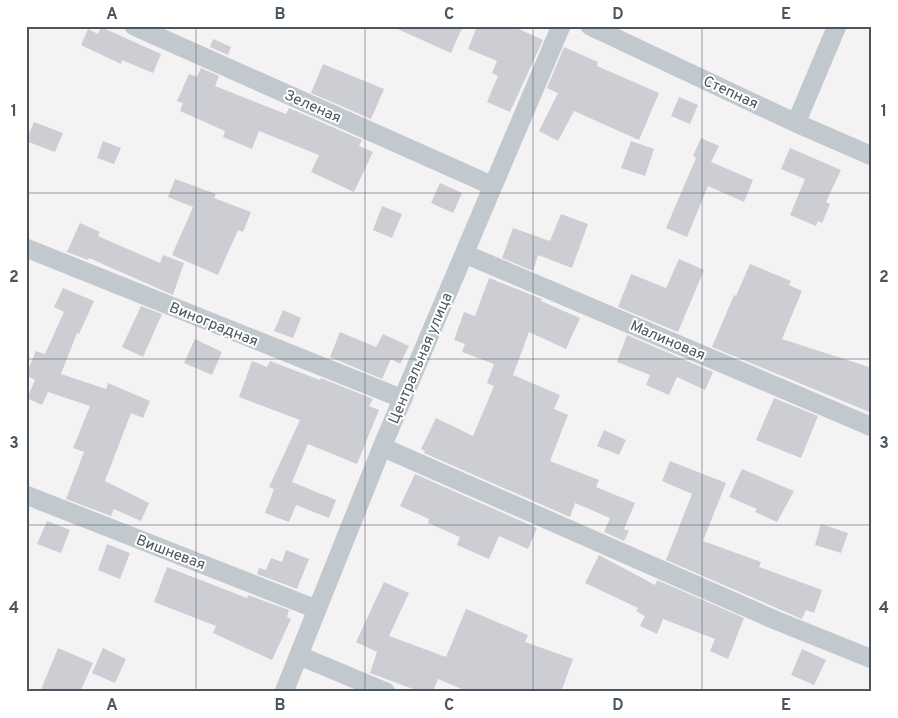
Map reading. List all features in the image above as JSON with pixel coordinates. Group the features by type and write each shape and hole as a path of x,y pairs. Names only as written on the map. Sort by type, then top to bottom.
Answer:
{"street":[{"name":"Зеленая","path":"134,26 493,186"},
{"name":"Центральная улица","path":"284,692 382,447 561,26"},
{"name":"Степная","path":"590,26 796,124 872,156"},
{"path":"796,124 836,26"},
{"name":"Виноградная","path":"26,248 403,399"},
{"name":"Малиновая","path":"465,254 872,427"},
{"path":"382,447 766,616 872,659"},
{"name":"Вишневая","path":"26,494 316,609"},
{"path":"300,656 386,692"}],"building":[{"path":"391,26 463,26 451,53"},
{"path":"477,26 512,26 543,40 510,112 487,102 498,76 492,73 497,61 468,49"},
{"path":"101,27 161,54 153,73 122,60 121,64 81,45 88,29 98,34"},
{"path":"213,39 231,47 228,55 210,47"},
{"path":"564,47 598,62 597,66 659,93 639,140 574,111 558,141 539,131 558,93 547,88"},
{"path":"323,64 384,89 371,119 311,93"},
{"path":"201,68 219,76 215,86 286,114 289,108 362,140 359,146 373,152 354,192 311,172 319,155 259,131 252,149 223,137 225,131 180,111 183,103 177,101 189,74 197,77"},
{"path":"679,97 698,105 690,124 671,116"},
{"path":"34,122 63,133 55,152 26,141"},
{"path":"701,138 719,146 711,162 753,180 744,202 708,186 687,237 666,228 696,158 693,156"},
{"path":"103,141 121,148 114,164 97,158"},
{"path":"631,141 654,149 645,176 621,168"},
{"path":"790,148 841,170 826,202 830,204 822,223 818,221 816,226 790,215 805,179 781,169"},
{"path":"175,179 216,194 214,198 251,212 243,232 238,230 218,275 172,255 193,207 168,197"},
{"path":"440,183 462,193 453,213 431,203"},
{"path":"382,206 402,214 392,238 373,230"},
{"path":"561,214 588,224 572,268 538,255 533,271 502,258 513,228 550,241"},
{"path":"80,223 100,232 98,236 160,263 163,255 184,263 173,295 89,258 88,260 67,252"},
{"path":"679,259 704,270 678,332 618,307 631,274 666,288"},
{"path":"750,264 791,281 789,285 802,291 782,339 872,368 872,413 712,347 734,295 736,296"},
{"path":"489,278 542,299 541,301 580,318 566,349 529,332 513,375 560,395 554,409 568,415 550,461 599,480 596,487 635,503 624,529 629,531 624,541 604,532 610,518 575,503 570,517 424,453 425,451 421,449 436,418 473,436 494,386 487,383 494,364 462,352 465,344 454,340 464,312 475,316"},
{"path":"63,288 94,301 79,334 77,333 61,374 106,389 108,383 150,401 143,418 131,413 105,481 149,503 141,521 114,509 111,516 66,499 84,452 73,448 90,406 48,392 42,405 27,398 35,380 26,375 36,351 45,354 64,312 54,307"},
{"path":"141,306 162,314 143,357 122,347"},
{"path":"283,310 301,318 293,338 274,331"},
{"path":"340,332 376,347 383,334 409,346 400,364 391,359 382,379 330,357"},
{"path":"627,335 713,372 705,390 677,377 669,395 646,385 650,375 617,362"},
{"path":"195,339 222,352 212,375 184,363"},
{"path":"252,361 267,367 270,361 320,380 321,378 373,399 369,406 379,410 357,464 308,444 292,482 336,500 329,518 296,505 289,522 265,513 274,489 269,487 300,420 239,397"},
{"path":"774,398 818,416 801,458 756,440"},
{"path":"604,430 626,440 619,455 597,446"},
{"path":"670,461 726,483 703,541 761,562 759,567 822,590 814,613 806,610 802,619 666,560 692,494 662,481"},
{"path":"742,469 794,491 777,522 755,512 757,509 729,497"},
{"path":"415,474 537,528 528,549 499,536 489,559 457,545 460,537 428,523 429,519 400,506"},
{"path":"47,521 70,530 61,553 37,544"},
{"path":"821,524 848,533 841,553 815,545"},
{"path":"107,544 130,553 120,579 98,570"},
{"path":"286,550 309,559 297,589 257,574 259,568 266,570 271,558 282,562"},
{"path":"599,555 655,585 657,580 744,618 728,659 710,651 715,639 663,619 657,634 640,626 645,616 636,611 638,608 585,583"},
{"path":"167,567 247,598 248,595 289,610 287,617 291,619 272,660 213,633 216,626 154,602"},
{"path":"384,582 409,593 389,636 446,657 466,609 528,635 525,642 573,659 561,692 469,692 438,679 433,692 421,692 370,673 377,652 356,642"},
{"path":"58,648 93,663 80,692 40,692"},
{"path":"103,648 126,659 115,683 92,673"},
{"path":"802,649 826,660 814,685 791,675"}]}
